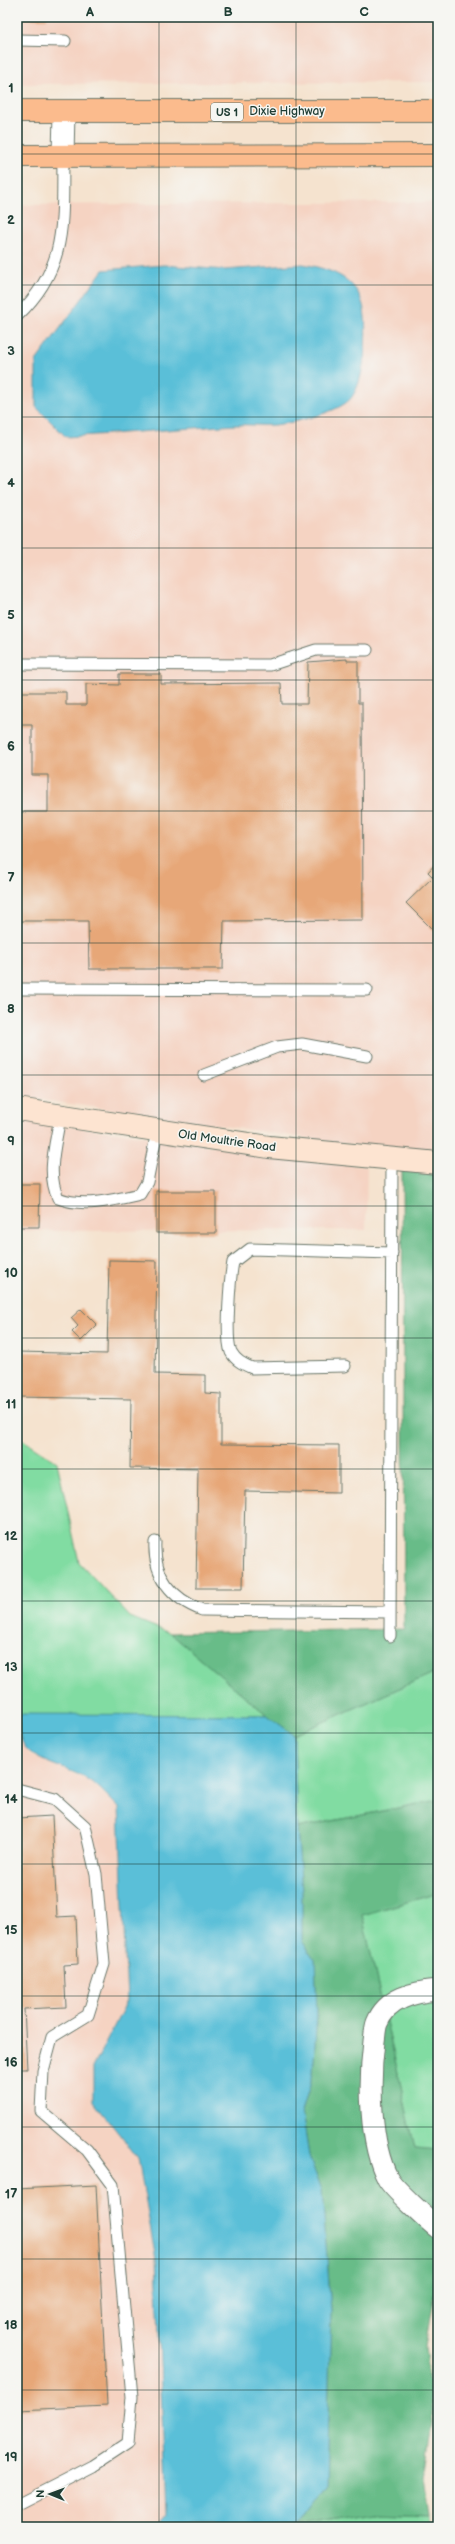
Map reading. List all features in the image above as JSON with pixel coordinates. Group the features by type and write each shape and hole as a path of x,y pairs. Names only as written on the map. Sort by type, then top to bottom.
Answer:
{"main road":[{"name":"Dixie Highway","path":"17,111 438,111"},
{"path":"17,156 438,154"},
{"name":"Old Moultrie Road","path":"17,1109 60,1117 269,1147 392,1160 438,1163"}],"street":[{"path":"63,156 64,112"},
{"path":"438,1990 423,1991 395,2000 377,2022 372,2059 373,2110 378,2154 388,2180 438,2228"}],"lane":[{"path":"17,40 65,41"},
{"path":"17,316 32,301 48,277 61,241 63,156"},
{"path":"17,664 270,665 316,650 367,650"},
{"path":"17,989 367,990"},
{"path":"204,1075 277,1047 302,1044 367,1056"},
{"path":"60,1117 53,1160 53,1188 58,1198 70,1202 111,1201 140,1194 148,1182 157,1131"},
{"path":"390,1636 392,1160"},
{"path":"345,1366 252,1368 240,1364 231,1351 229,1336 233,1262 250,1250 392,1253"},
{"path":"155,1542 157,1569 165,1586 185,1604 202,1610 390,1612"},
{"path":"17,1789 55,1799 85,1826 96,1874 104,1964 88,2015 52,2037 43,2071 42,2111 87,2150 113,2185 132,2398 128,2443 93,2466 17,2506"}],"shaded area":[{"path":"17,17 438,17 438,82 17,84"},
{"path":"438,202 438,1154 402,1152 17,1096 17,205"},
{"path":"17,1119 367,1167 366,1230 17,1231"},
{"path":"17,1730 30,1755 90,1781 119,1808 127,2001 94,2068 93,2101 138,2158 156,2259 166,2514 157,2527 17,2527"}],"green space":[{"path":"402,1170 438,1173 438,1671 294,1735 267,1715 170,1633 404,1629"},
{"path":"17,1436 57,1462 79,1562 130,1617 170,1633 267,1715 17,1715"},
{"path":"438,1671 438,1800 297,1828 294,1735"},
{"path":"438,1800 438,1893 362,1915 415,2148 438,2150 438,2270 425,2347 433,2422 425,2479 430,2516 372,2514 296,2527 326,2487 331,2311 322,2191 309,2156 302,2112 313,2074 317,2014 315,1960 302,1941 302,1892 297,1828"},
{"path":"438,1893 438,2150 415,2148 362,1915"},
{"path":"372,2514 430,2516 430,2527 297,2527"}],"water":[{"path":"303,264 315,266 345,279 359,294 363,304 366,336 360,379 352,397 338,407 316,416 274,425 235,425 66,437 36,407 36,361 103,270 164,265 225,270"},
{"path":"20,1714 267,1715 294,1735 297,1828 302,1892 302,1941 315,1960 317,2014 313,2074 302,2112 309,2156 322,2191 331,2311 326,2487 296,2527 157,2527 166,2514 156,2259 138,2158 93,2101 93,2068 127,2001 119,1808 90,1781 78,1774 40,1759 30,1752 23,1743 19,1731"}],"building":[{"path":"17,17 47,17 47,19 17,19"},
{"path":"347,659 347,661 358,661 358,703 362,703 363,920 224,921 223,969 89,969 88,921 17,921 17,812 48,812 48,775 32,775 32,725 17,725 17,692 66,692 66,705 86,705 86,684 119,685 119,674 161,674 161,684 281,683 282,704 307,704 308,662"},
{"path":"438,861 438,935 406,903 433,877 428,872"},
{"path":"17,1184 40,1184 39,1227 17,1227"},
{"path":"156,1191 216,1191 216,1233 156,1233"},
{"path":"109,1260 157,1261 155,1374 205,1375 205,1393 221,1394 221,1444 339,1445 339,1493 245,1491 243,1588 196,1588 198,1469 130,1468 131,1399 17,1397 17,1352 107,1354"},
{"path":"81,1309 97,1325 81,1341 72,1332 78,1326 71,1318"},
{"path":"52,1816 57,1917 76,1916 78,1964 64,1965 66,2007 24,2009 27,2069 17,2069 17,1818"},
{"path":"96,2185 107,2406 17,2410 17,2189"}]}
